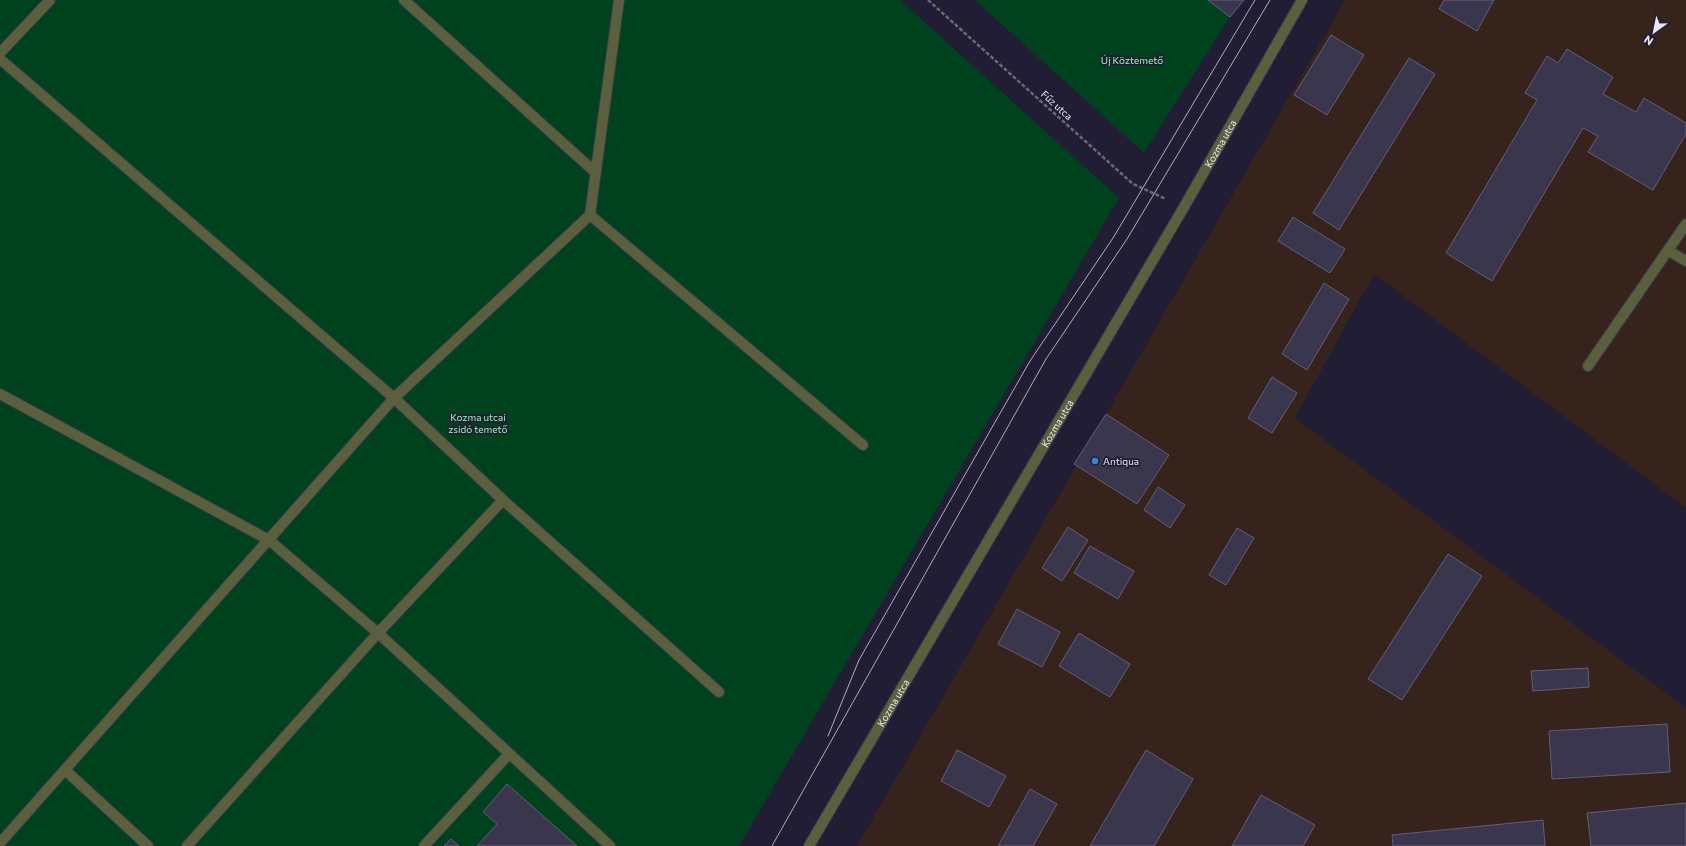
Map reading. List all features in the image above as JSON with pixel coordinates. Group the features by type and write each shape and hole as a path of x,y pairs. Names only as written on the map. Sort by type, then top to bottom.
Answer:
{"street":[{"path":"0,53 50,0"},
{"path":"404,0 596,172"},
{"path":"0,843 394,398 590,215 619,0"},
{"name":"Kozma utca","path":"809,846 1184,207 1302,0"},
{"path":"0,59 394,398 503,500 719,692"},
{"path":"590,215 863,445"},
{"path":"1588,366 1669,251 1686,224"},
{"path":"1669,251 1686,261"},
{"path":"0,394 269,540 378,633 610,846"},
{"path":"187,846 378,633 503,500"},
{"path":"424,846 509,754"},
{"path":"65,770 148,846"}],"path":[{"name":"Fűz utca","path":"928,0 1133,184 1184,207"}],"shaded area":[{"path":"1345,0 1686,0 1686,508 1374,274 1295,418 1686,708 1686,846 857,846"}],"green space":[{"name":"Kozma utcai zsidó temető","path":"0,0 900,0 1119,198 739,846 0,846"},
{"name":"Új Köztemető","path":"975,0 1244,0 1230,17 1144,153"}],"building":[{"path":"1208,0 1244,0 1230,17"},
{"path":"1444,0 1494,0 1477,31 1439,9"},
{"path":"1331,35 1364,55 1327,115 1294,95"},
{"path":"1567,49 1613,77 1603,94 1636,112 1644,98 1686,123 1686,134 1653,190 1588,152 1598,136 1583,128 1492,281 1446,253 1537,100 1525,93 1547,56 1558,63"},
{"path":"1409,58 1435,74 1339,230 1313,213"},
{"path":"1293,217 1345,249 1330,273 1278,241"},
{"path":"1324,283 1349,299 1307,370 1282,354"},
{"path":"1272,377 1297,393 1272,433 1248,418"},
{"path":"1106,414 1169,455 1137,504 1074,464"},
{"path":"1158,487 1185,505 1170,528 1144,510"},
{"path":"1068,527 1088,540 1062,581 1042,568"},
{"path":"1237,528 1254,538 1226,585 1209,575"},
{"path":"1090,546 1134,571 1118,599 1074,573"},
{"path":"1448,554 1482,576 1402,700 1368,679"},
{"path":"1017,609 1060,632 1042,667 998,644"},
{"path":"1079,633 1130,664 1110,697 1059,666"},
{"path":"1588,668 1589,687 1533,691 1531,671"},
{"path":"1667,724 1670,772 1552,779 1549,731"},
{"path":"957,750 1006,776 989,807 941,781"},
{"path":"1146,750 1193,779 1154,846 1090,846"},
{"path":"507,784 577,846 477,846 497,824 483,812"},
{"path":"1030,789 1057,804 1033,846 998,846"},
{"path":"1261,795 1315,825 1303,846 1232,846"},
{"path":"1686,803 1686,846 1591,846 1587,813"},
{"path":"1543,820 1545,846 1393,846 1392,835"},
{"path":"451,839 459,846 444,846"}],"tram line":[{"path":"828,736 859,660 1030,361 1113,238 1255,0"},
{"path":"772,846 1046,359 1127,239 1270,0"}],"place":[{"name":"Antiqua","path":"1095,461"}]}
